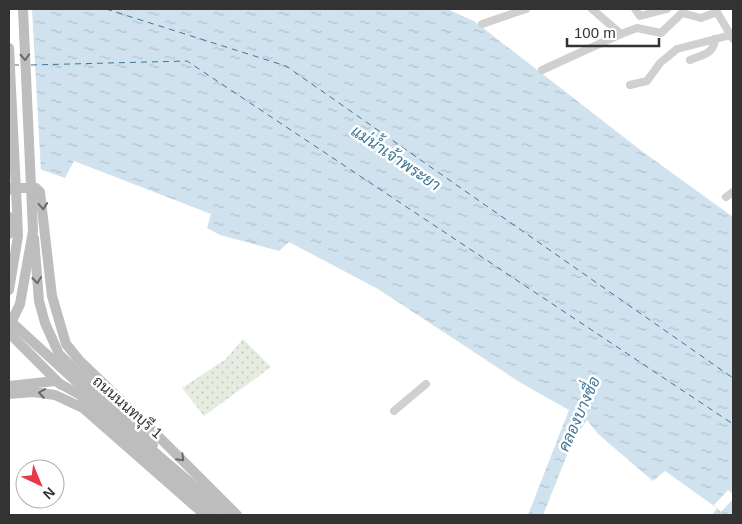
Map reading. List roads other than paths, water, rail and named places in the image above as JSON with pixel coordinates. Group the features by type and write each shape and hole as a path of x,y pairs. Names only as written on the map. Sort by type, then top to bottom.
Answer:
{"main road":[{"path":"22,9 33,231 40,301 51,339 60,354 125,415 166,461"},
{"path":"9,48 13,214 18,236 9,290"},
{"path":"9,190 10,188 36,188 40,192 52,296 66,344 79,360 155,432 236,515"},
{"path":"9,234 13,214"},
{"path":"9,328 20,304 33,231"},
{"name":"ถนนนนทบุรี 1","path":"9,320 138,438 228,515"},
{"path":"10,335 83,408"},
{"path":"9,386 54,381 80,395 214,515"},
{"name":"ถนนนนทบุรี 1","path":"9,394 33,392 55,395 83,408 205,515"}],"street":[{"path":"482,24 526,9"},
{"path":"592,9 621,34"},
{"path":"635,9 640,16 667,9"},
{"path":"542,70 637,28 661,33 682,14 701,18 716,10 732,37 715,39 677,49 660,64 646,81 630,85"},
{"path":"724,24 733,21"},
{"path":"690,60 710,52 715,39"},
{"path":"726,197 733,192"},
{"path":"394,411 426,384"}],"water":[{"path":"9,9 447,9 474,21 643,152 733,217 733,515 712,515 717,508 665,471 653,481 598,434 587,420 573,440 543,515 528,515 569,410 521,383 378,289 289,242 279,251 220,235 207,228 211,214 74,161 65,178 9,158"}],"water label":[{"name":"แม่น้ำเจ้าพระยา","path":"396,158"},
{"name":"คลองบางซื่อ","path":"579,414"}]}
